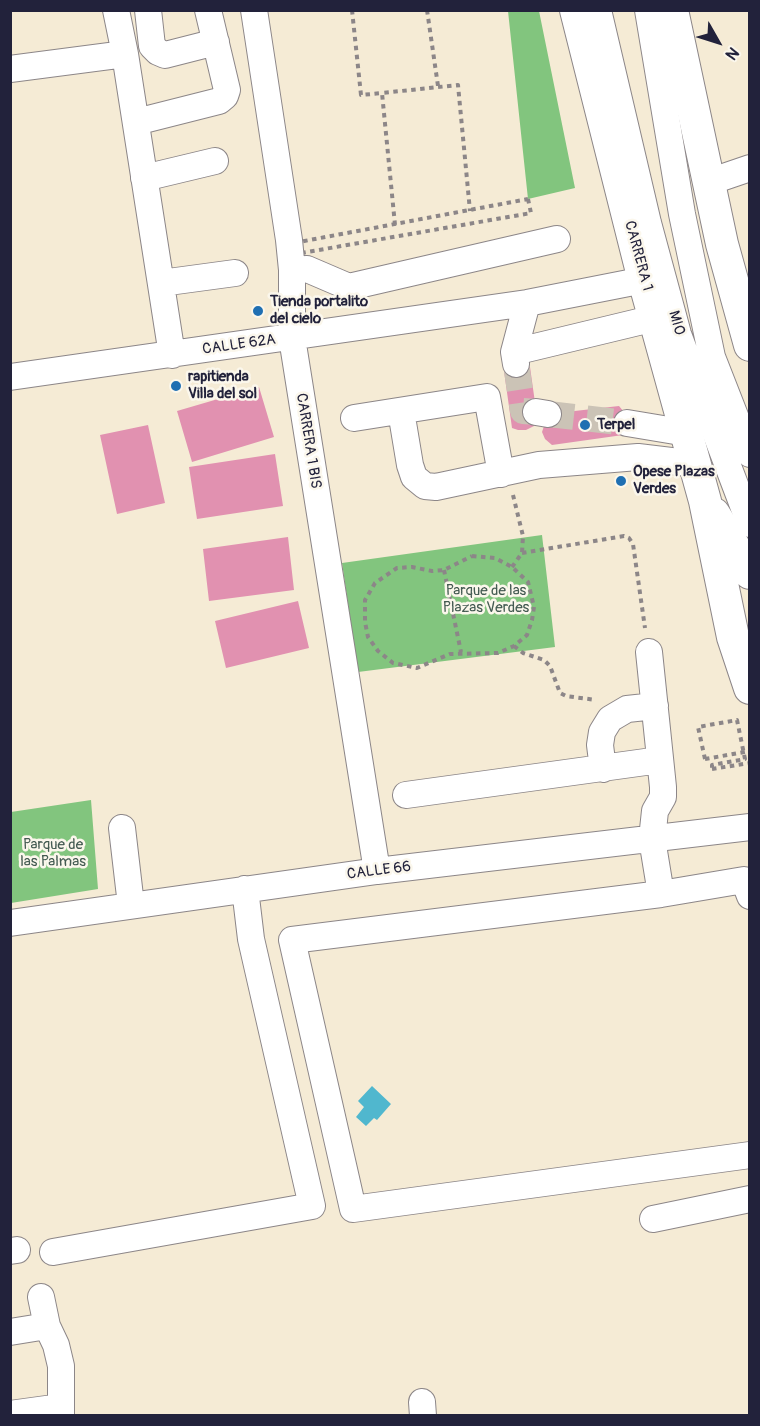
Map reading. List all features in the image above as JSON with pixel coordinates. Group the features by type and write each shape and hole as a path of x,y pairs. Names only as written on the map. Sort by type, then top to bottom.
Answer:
{"main road":[{"name":"CARRERA 1","path":"576,10 644,280 696,464 733,637 750,688"},
{"path":"672,10 722,244 750,345"},
{"name":"CARRERA 1","path":"705,501 750,573"},
{"path":"716,551 750,630"}],"street":[{"path":"116,10 125,54 172,355"},
{"path":"148,10 152,46 158,52 165,55 216,42"},
{"path":"136,122 219,100 225,96 227,90 208,10"},
{"name":"CARRERA 1 BIS","path":"254,10 291,262 292,338 376,871"},
{"name":"MIO","path":"598,10 640,192 678,334 750,524"},
{"name":"MIO","path":"648,10 682,214 712,357 750,454"},
{"path":"10,69 125,54"},
{"path":"144,178 215,161"},
{"path":"709,182 750,168"},
{"path":"291,262 349,287 557,238"},
{"path":"161,283 236,273"},
{"name":"CALLE 62A","path":"10,377 527,303 644,280"},
{"path":"527,303 515,358 655,318"},
{"path":"354,418 487,397 501,474"},
{"path":"401,411 410,465 414,477 425,486 436,487 538,465 638,457 696,464"},
{"path":"627,423 687,433"},
{"path":"649,652 663,797 655,811 652,839 661,894"},
{"path":"603,769 600,746 602,732 610,719 627,709 655,706"},
{"path":"406,795 660,760"},
{"name":"CALLE 66","path":"10,923 376,871 750,827"},
{"path":"122,828 131,905"},
{"path":"750,896 744,880 661,894 292,940 353,1209 750,1155"},
{"path":"53,1252 312,1206 251,939 245,889"},
{"path":"653,1219 750,1199"},
{"path":"10,1414 61,1411 62,1366 47,1326 41,1297"},
{"path":"10,1332 47,1326"}],"path":[{"path":"352,10 360,95 458,85 470,211"},
{"path":"427,10 438,86"},
{"path":"382,93 395,225"},
{"path":"528,199 531,213 291,262 299,242 528,199"},
{"path":"501,474 516,501 523,536 522,554 513,567"},
{"path":"522,554 624,536 629,538 633,544 649,652"},
{"path":"471,556 495,558 513,567 528,582 534,607 526,635 514,646 498,653 461,652 417,668 405,668 393,663 378,651 368,638 365,600 375,583 397,568 444,570 471,556"},
{"path":"444,570 461,652"},
{"path":"514,646 523,653 544,660 550,666 560,693 566,696 595,699 605,707 610,719"},
{"path":"750,751 705,759 698,727 737,720 745,759 712,765 712,769 750,763"}],"green space":[{"path":"508,11 539,11 575,188 528,199"},
{"name":"Parque de las Plazas Verdes","path":"542,535 555,647 358,672 342,563"},
{"name":"Parque de las Palmas","path":"91,800 98,889 11,903 11,812"}],"water":[{"path":"372,1086 391,1104 377,1120 374,1118 366,1126 356,1117 364,1107 358,1101"}],"building":[{"path":"523,364 530,367 538,424 526,430 518,430 512,428 504,371 509,366"},
{"path":"259,387 274,437 192,462 177,411"},
{"name":"Terpel","path":"619,406 624,412 627,428 623,435 552,445 545,439 542,432 548,414"},
{"path":"148,425 165,503 117,514 100,435"},
{"path":"275,454 283,506 197,519 189,467"},
{"path":"288,537 294,590 209,601 203,549"},
{"path":"298,601 309,648 226,668 215,621"}],"tunnel":[{"path":"516,364 523,411 536,412"},
{"path":"548,414 627,423"}],"place":[{"name":"Tienda portalito del cielo","path":"258,311"},
{"name":"rapitienda Villa del sol","path":"176,386"},
{"name":"Terpel","path":"585,425"},
{"name":"Opese Plazas Verdes","path":"621,481"}]}
